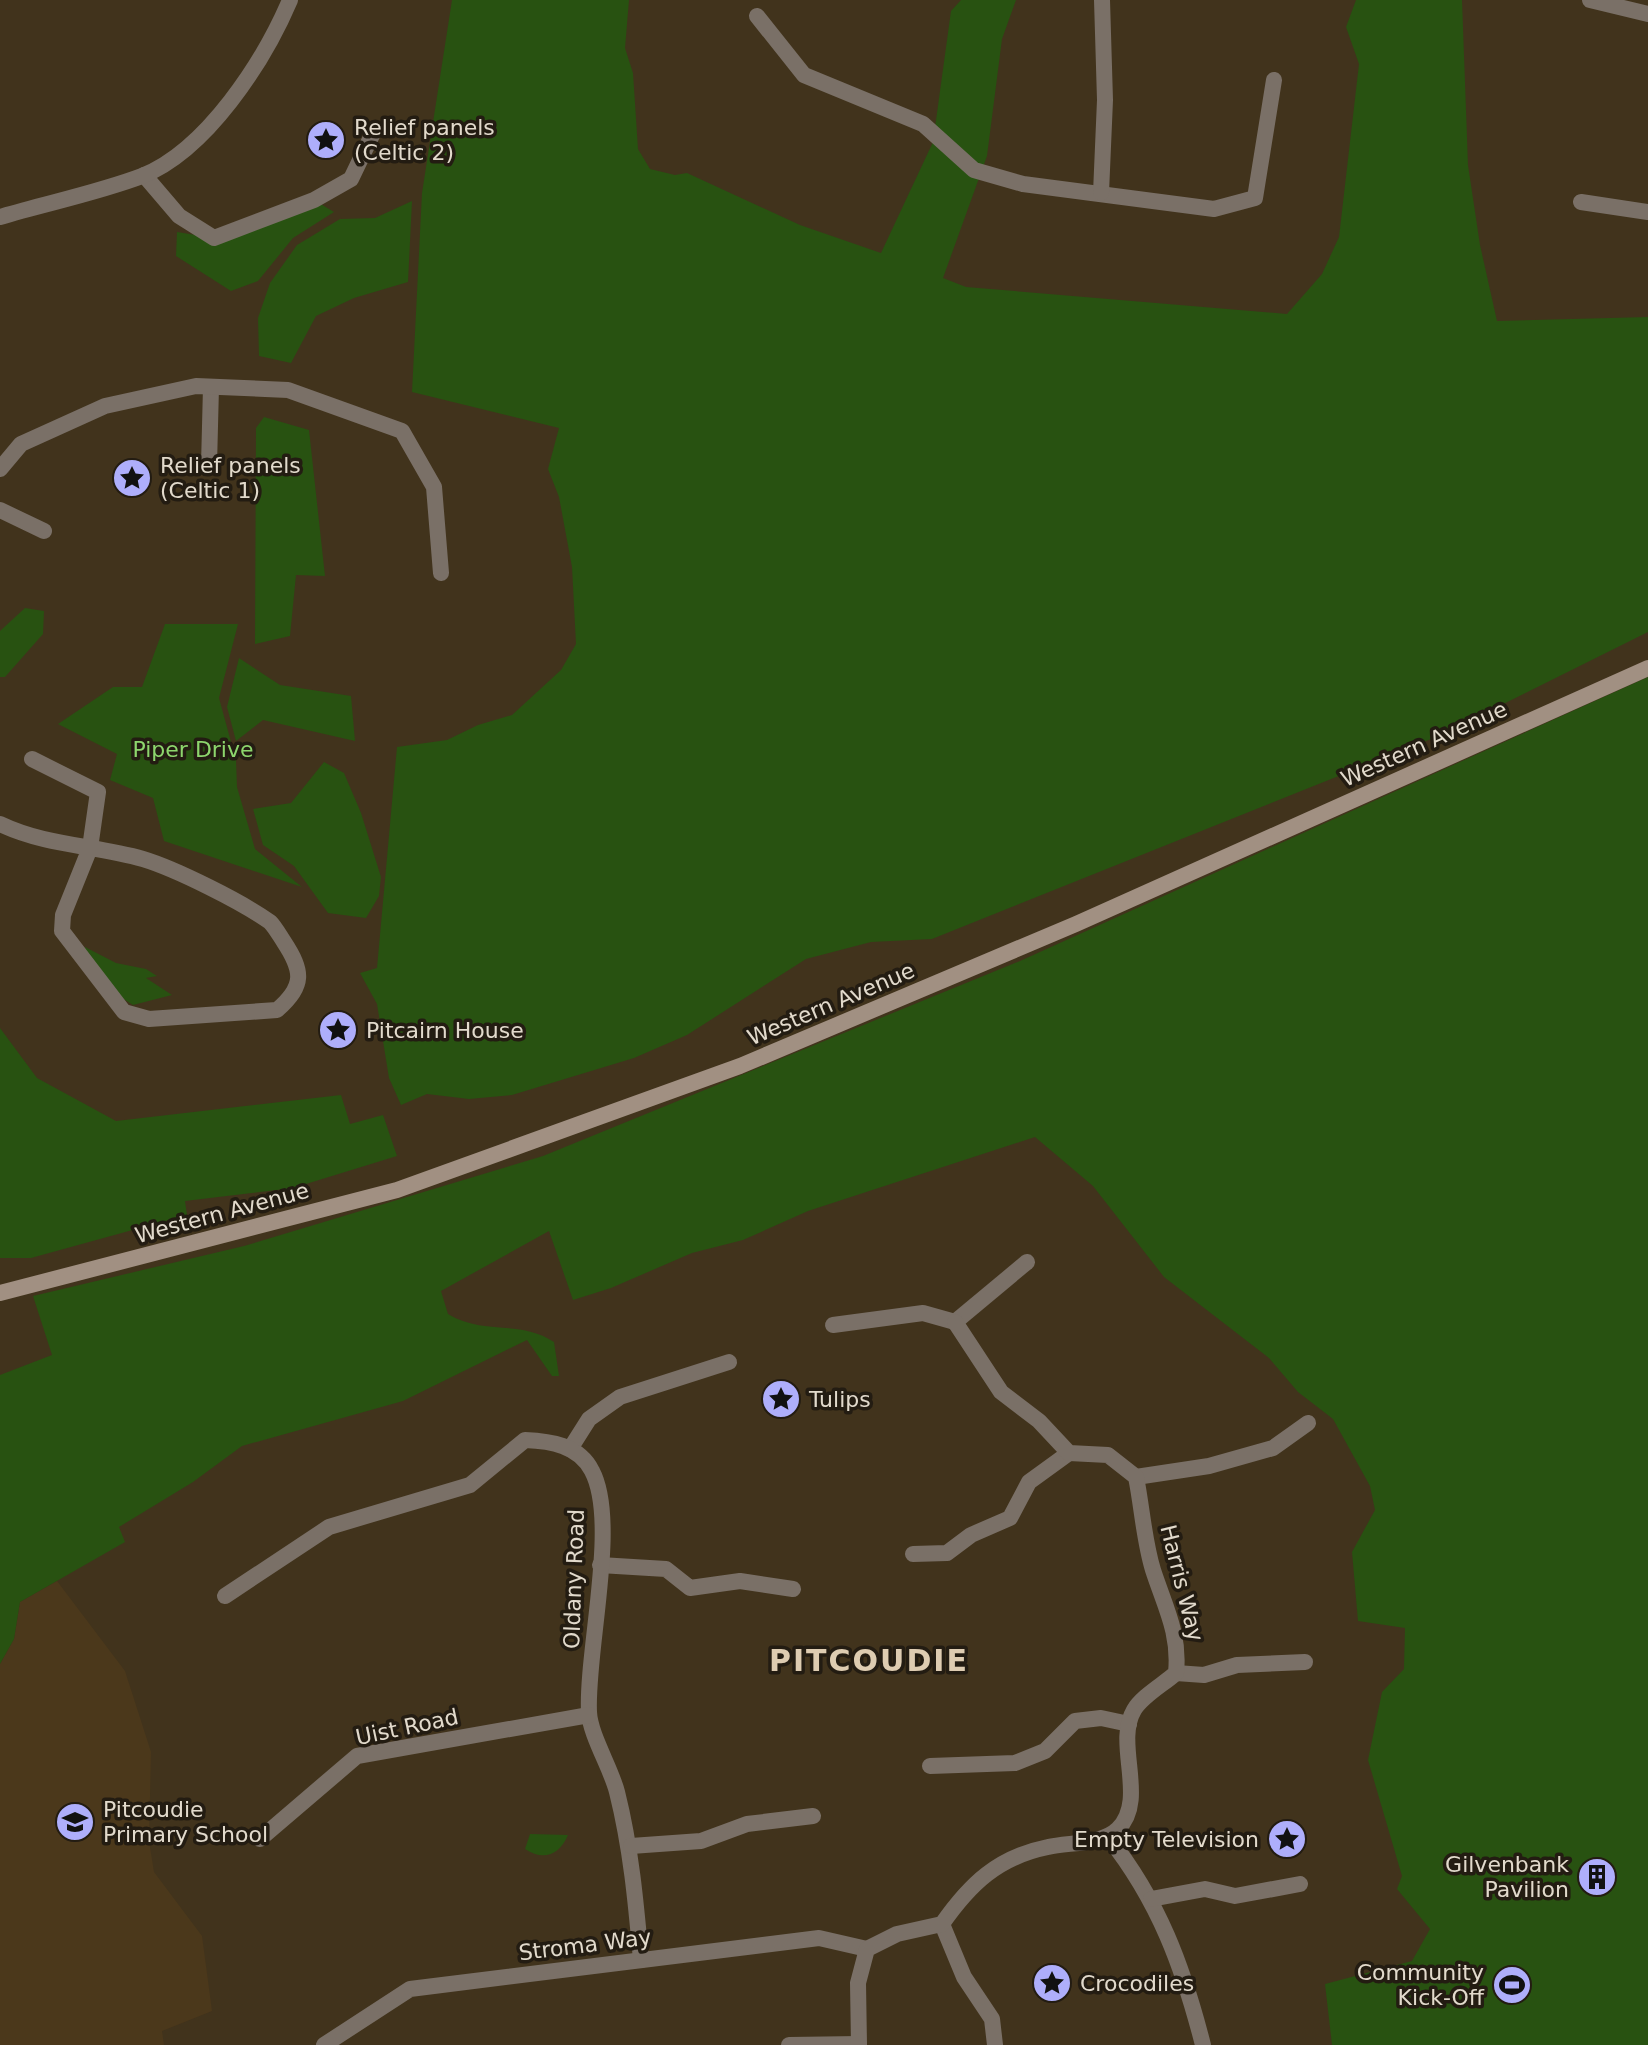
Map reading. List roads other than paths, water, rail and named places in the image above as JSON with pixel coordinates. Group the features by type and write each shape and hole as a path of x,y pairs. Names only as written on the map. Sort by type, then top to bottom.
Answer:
{"main road":[{"name":"Western Avenue","path":"0,1293 397,1190 726,1071 1076,924 1648,668"}],"street":[{"path":"0,217 144,175 182,149 219,114 250,75 290,0"},
{"path":"1101,193 1105,100 1102,0"},
{"path":"1590,0 1648,14"},
{"path":"757,16 804,75 923,124 974,170 1023,184 1214,209 1255,198 1274,80"},
{"path":"144,175 179,216 214,238 314,200 351,179 374,131"},
{"path":"1581,202 1648,212"},
{"path":"0,469 21,444 105,406 196,386 288,390 402,431 434,487 441,573"},
{"path":"209,465 211,387"},
{"path":"0,510 44,531"},
{"path":"0,824 31,839 90,848 144,860 198,883 271,924 297,962 299,982 293,997 277,1010 149,1019 124,1012 62,931 63,915 90,848 98,792 32,759"},
{"path":"955,1322 1027,1262"},
{"path":"833,1325 923,1313 955,1322 1001,1392 1039,1421 1069,1453"},
{"path":"225,1596 329,1527 470,1485 525,1440 555,1441 570,1449 589,1419 620,1397 729,1362"},
{"path":"913,1554 947,1553 971,1535 1010,1518 1029,1482 1069,1453 1108,1455 1136,1477 1209,1466 1273,1448 1308,1423"},
{"name":"Oldany Road","path":"570,1449 592,1470 602,1511 589,1715 613,1775 631,1846 641,1960"},
{"name":"Harris Way","path":"1129,1724 1135,1708 1176,1673 1178,1651 1175,1626 1153,1568 1136,1477"},
{"path":"600,1565 666,1569 690,1588 740,1581 793,1589"},
{"path":"1176,1673 1204,1675 1237,1665 1305,1662"},
{"name":"Uist Road","path":"260,1839 357,1756 589,1715"},
{"path":"789,2045 859,2045 858,1983 867,1949 897,1934 942,1924 965,1890 994,1866 1046,1847 1108,1837 1121,1827 1129,1808 1129,1724 1101,1718 1075,1721 1045,1751 1015,1763 930,1766"},
{"path":"631,1846 701,1841 747,1824 813,1816"},
{"path":"1108,1837 1140,1877 1151,1899 1186,1977 1203,2045"},
{"path":"1151,1899 1205,1889 1235,1896 1300,1884"},
{"path":"942,1924 964,1977 992,2019 995,2045"},
{"name":"Stroma Way","path":"324,2045 410,1989 819,1938 867,1949"}],"place":[{"name":"Relief panels (Celtic 2)","path":"326,140"},
{"name":"Relief panels (Celtic 1)","path":"132,478"},
{"name":"Pitcairn House","path":"338,1030"},
{"name":"Tulips","path":"781,1399"},
{"name":"Pitcoudie Primary School","path":"75,1822"},
{"name":"Empty Television","path":"1287,1839"},
{"name":"Gilvenbank Pavilion","path":"1597,1877"},
{"name":"Crocodiles","path":"1052,1983"},
{"name":"Community Kick-Off","path":"1512,1985"}],"district":[{"name":"PITCOUDIE","path":"869,1660"}],"park label":[{"name":"Piper Drive","path":"193,749"}]}
